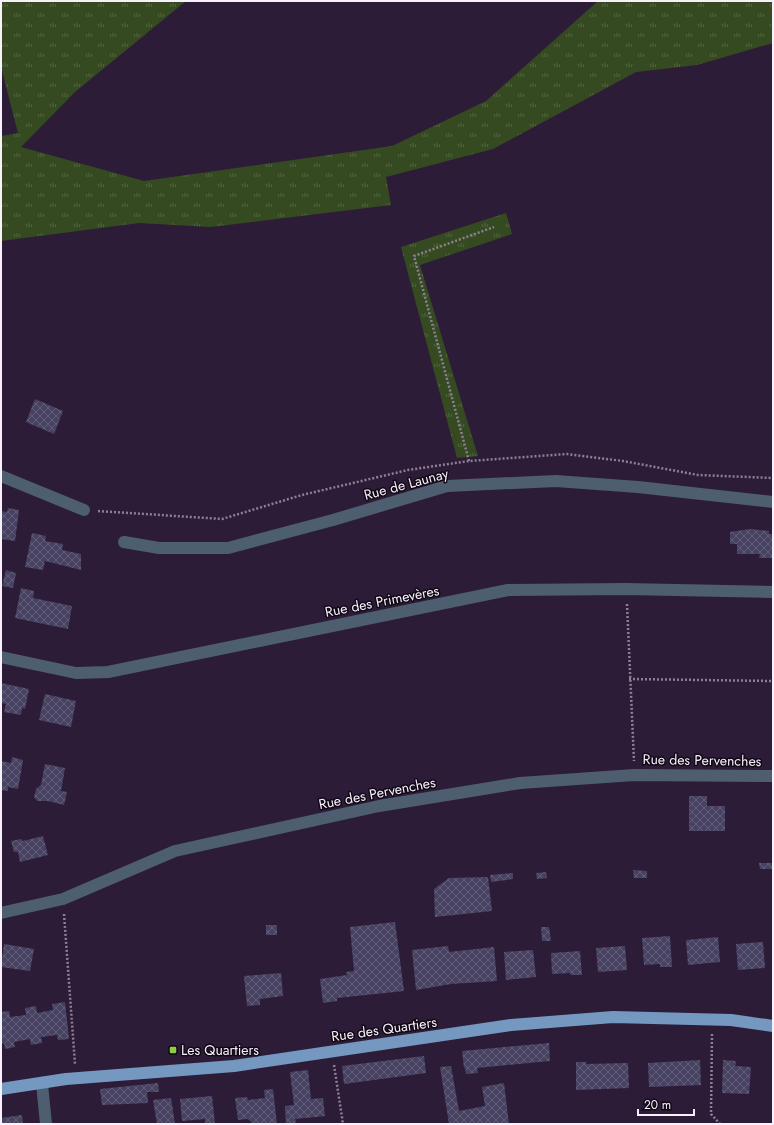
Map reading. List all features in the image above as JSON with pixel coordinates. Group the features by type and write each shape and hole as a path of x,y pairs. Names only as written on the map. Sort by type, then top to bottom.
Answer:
{"main road":[{"name":"Rue des Quartiers","path":"1,1089 76,1079 234,1066 519,1025 613,1017 731,1020 773,1026"}],"street":[{"path":"1,476 84,510"},
{"name":"Rue de Launay","path":"124,542 159,548 228,548 333,520 447,486 556,481 638,487 773,502"},
{"name":"Rue des Primevères","path":"1,657 76,672 108,672 508,590 626,589 773,592"},
{"name":"Rue des Pervenches","path":"1,913 64,899 175,851 371,808 520,783 634,775 773,776"},
{"path":"42,1084 46,1124"}],"path":[{"path":"469,461 414,256 494,227"},
{"path":"626,589 634,775"},
{"path":"629,679 773,681"},
{"path":"64,899 76,1079"},
{"path":"712,1020 711,1114 720,1124"},
{"path":"332,1052 343,1124"}],"green space":[{"path":"1,1 186,1 75,92 21,147 144,181 392,146 486,101 598,1 773,1 773,43 697,65 636,72 493,149 386,177 391,205 211,227 139,223 1,241 1,136 18,133 1,67"},
{"path":"506,213 512,234 420,265 478,456 457,458 401,247"}],"building":[{"path":"35,399 63,411 54,434 26,422"},
{"path":"8,508 19,510 15,541 1,539 1,511 7,512"},
{"path":"750,529 769,531 769,534 773,534 773,558 759,558 760,554 737,554 737,544 730,544 730,532"},
{"path":"32,533 46,536 45,541 63,544 62,550 81,554 81,570 45,561 43,570 25,567"},
{"path":"6,570 16,573 13,588 2,586"},
{"path":"21,588 34,591 33,598 72,606 68,629 15,618"},
{"path":"1,683 29,689 25,709 22,708 21,715 4,712 6,704 1,703"},
{"path":"45,694 76,701 71,727 39,720"},
{"path":"12,757 23,760 18,789 8,787 8,791 1,790 1,761 11,763"},
{"path":"45,764 65,768 61,791 67,792 64,805 48,801 37,801 34,797 36,789 41,785"},
{"path":"689,796 707,796 707,806 725,806 725,831 689,831"},
{"path":"43,836 48,855 20,862 18,852 14,852 11,841 21,839 23,841"},
{"path":"759,863 773,863 773,869 760,869"},
{"path":"633,870 647,871 647,878 634,878"},
{"path":"546,872 547,878 537,879 536,873"},
{"path":"513,873 513,879 491,882 490,875"},
{"path":"488,877 492,911 435,917 434,889 449,878"},
{"path":"395,922 404,991 337,998 337,1001 323,1003 320,979 347,975 346,972 354,971 350,927"},
{"path":"266,925 277,925 277,935 266,935"},
{"path":"541,927 549,927 551,941 542,941"},
{"path":"670,936 672,967 660,967 660,964 644,965 642,938"},
{"path":"718,937 720,962 688,965 686,940"},
{"path":"763,942 765,968 738,970 736,944"},
{"path":"4,944 34,949 30,971 1,967"},
{"path":"448,946 449,952 494,947 497,981 451,984 416,990 412,950"},
{"path":"625,946 627,970 598,972 596,948"},
{"path":"533,950 536,977 506,980 504,952"},
{"path":"580,951 582,975 571,975 570,973 552,974 551,953"},
{"path":"281,973 283,996 260,999 260,1005 247,1006 244,976"},
{"path":"65,1002 69,1039 58,1040 57,1035 41,1037 42,1043 31,1045 30,1039 14,1042 15,1047 5,1049 4,1043 1,1044 1,1012 9,1011 10,1017 26,1015 25,1008 36,1006 37,1013 53,1010 52,1004"},
{"path":"549,1043 550,1061 477,1068 478,1073 466,1074 464,1068 462,1051"},
{"path":"424,1056 426,1073 344,1084 342,1066"},
{"path":"700,1060 701,1085 649,1087 648,1063"},
{"path":"723,1060 736,1061 735,1066 751,1067 749,1094 722,1093"},
{"path":"576,1062 586,1062 586,1064 628,1063 629,1088 576,1090"},
{"path":"451,1066 459,1111 485,1106 482,1087 504,1083 509,1124 449,1124 440,1067"},
{"path":"308,1070 311,1099 323,1098 325,1116 295,1119 296,1123 286,1124 285,1106 294,1105 290,1072"},
{"path":"158,1083 159,1092 147,1092 148,1103 102,1105 100,1089"},
{"path":"273,1089 277,1124 253,1124 248,1119 238,1120 235,1098 247,1097 248,1100 265,1098 264,1090"},
{"path":"212,1096 215,1124 205,1124 205,1119 182,1121 180,1099"},
{"path":"171,1098 175,1124 157,1124 153,1100"},
{"path":"22,1115 23,1124 1,1124 1,1118"}],"place":[{"name":"Les Quartiers","path":"173,1050"}]}
